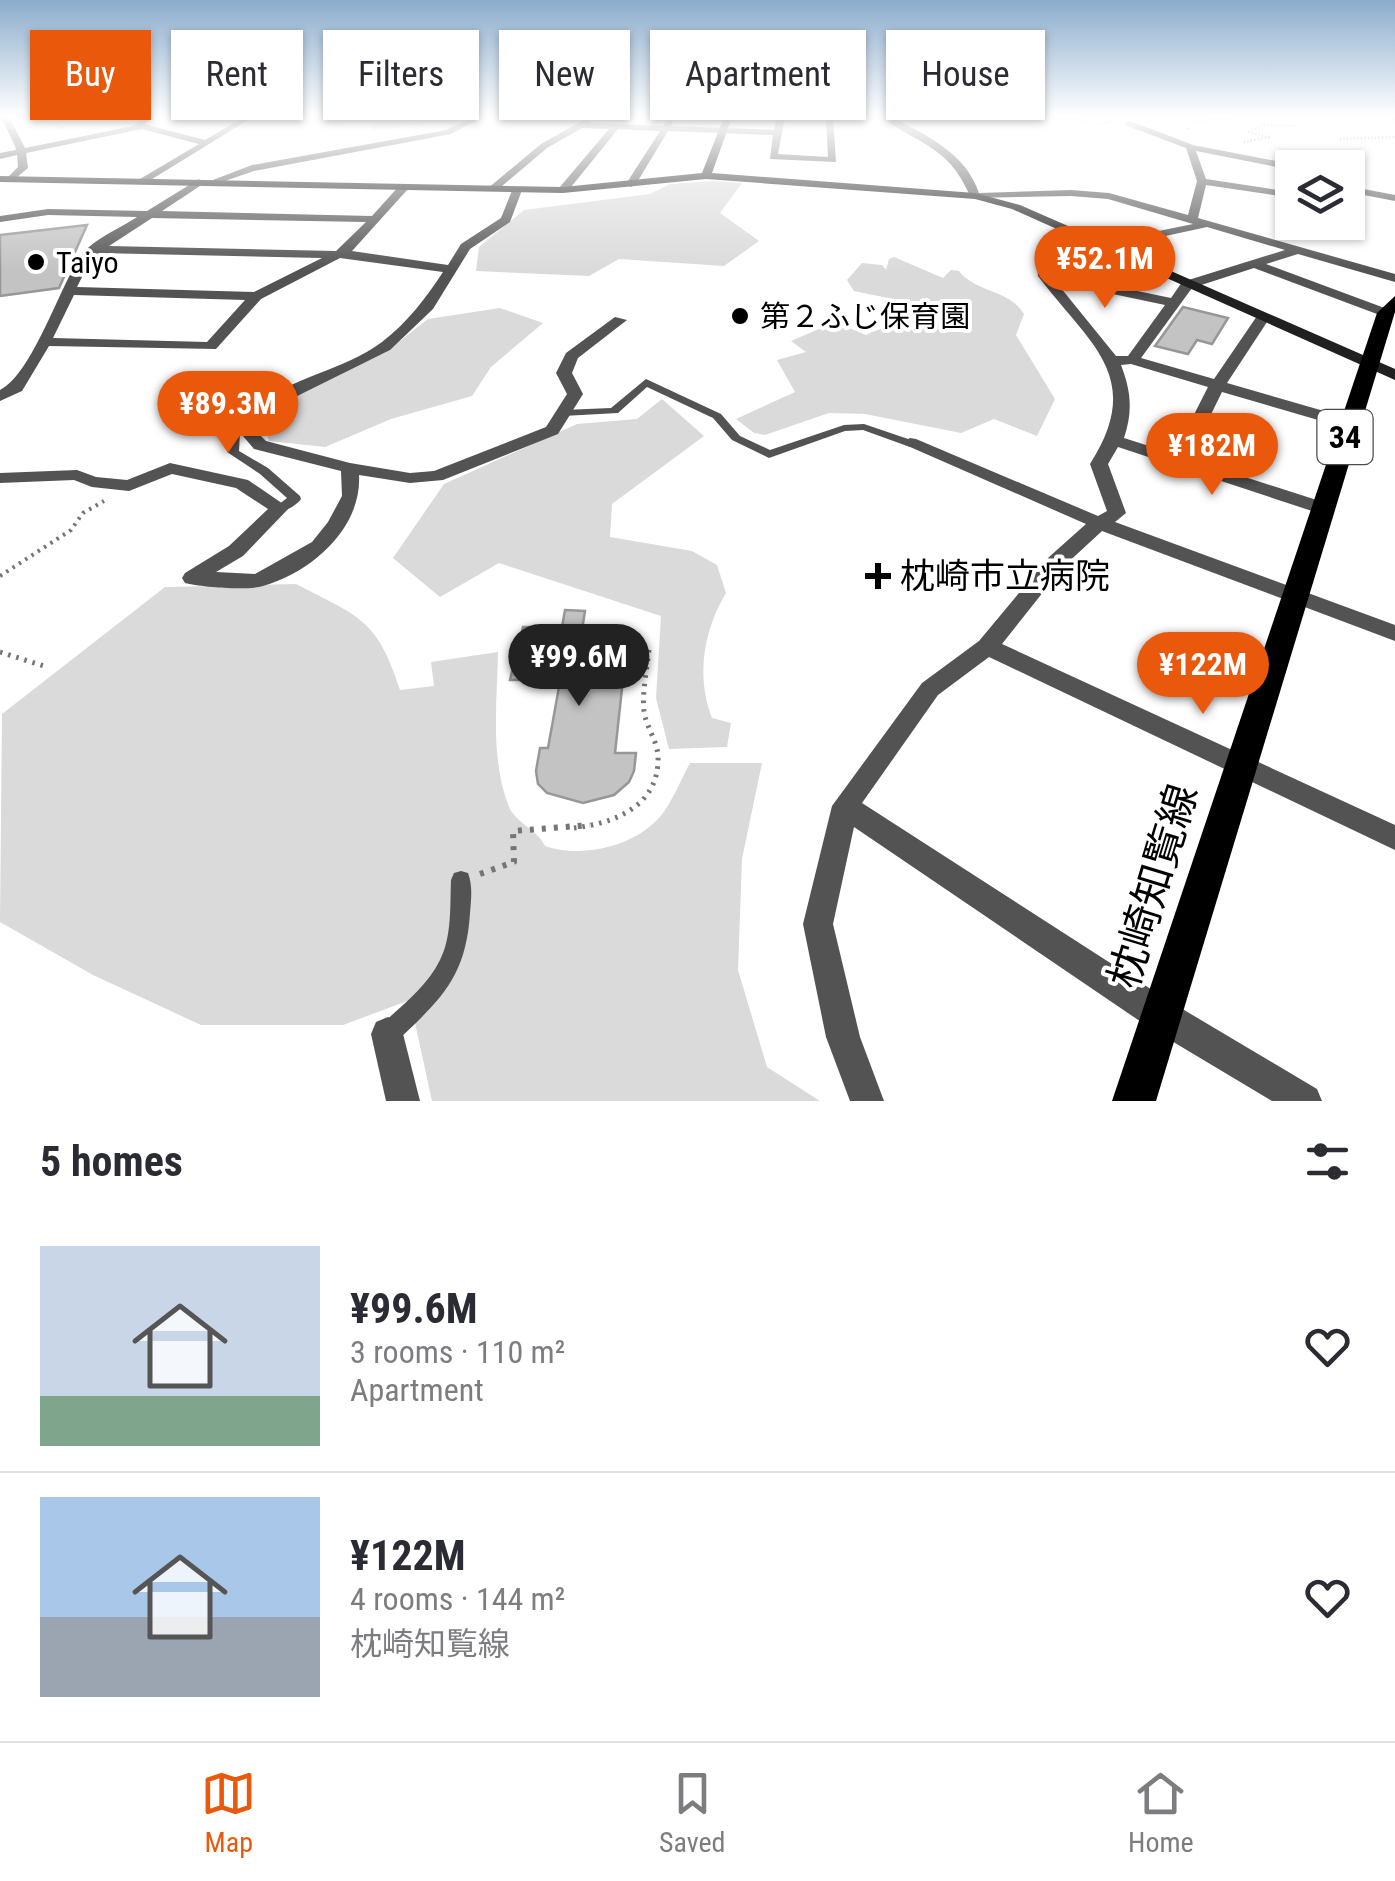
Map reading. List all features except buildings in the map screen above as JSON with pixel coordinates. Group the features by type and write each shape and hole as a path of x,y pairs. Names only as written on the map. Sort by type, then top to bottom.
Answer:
{"main road":[{"name":"枕崎知覧線","path":"1134,1101 1292,596 1390,307"}],"street":[{"path":"144,181 165,168"},
{"path":"0,396 16,388 44,342 87,255 205,183 251,168"},
{"path":"492,189 517,168"},
{"path":"562,190 580,168"},
{"path":"632,184 641,168"},
{"path":"706,176 709,168"},
{"path":"964,168 971,178 975,196"},
{"path":"1197,168 1202,182 1198,222"},
{"path":"4,182 144,181 562,190 706,176 975,196 1072,192 1109,196 1395,278"},
{"path":"1202,182 1275,192"},
{"path":"44,342 211,346 256,296 343,254 404,187"},
{"path":"516,190 506,220 465,247 428,306 385,346 284,393 253,417 250,436 260,444 350,468 410,478 437,476 476,464 552,430 575,394 564,373 571,356 620,320"},
{"path":"1365,192 1395,198"},
{"path":"975,196 1016,208 1395,375"},
{"path":"0,219 48,212 375,219"},
{"path":"867,1101 843,1037 818,924 845,806 930,689 987,646 1056,562 1117,512 1100,464 1117,441 1126,399 1123,379 1044,276 1042,263 1060,255 1198,222"},
{"path":"95,248 343,254 451,269"},
{"path":"1132,360 1187,285 1303,249"},
{"path":"1254,264 1390,307"},
{"path":"1044,276 1174,304"},
{"path":"70,291 256,296"},
{"path":"1180,462 1216,386 1262,318"},
{"path":"1112,361 1132,360 1350,424"},
{"path":"1117,441 1322,508"},
{"path":"910,443 1099,523 1395,633"},
{"path":"0,478 77,475 92,482 130,486 170,468 242,484 280,508 236,551 192,578 258,581 308,554 337,524 351,496 350,468"},
{"path":"987,646 1395,838"},
{"path":"845,806 1162,1016 1305,1101"},
{"path":"388,1034 403,1101"}],"lane":[{"path":"562,413 614,411 646,382 717,416 736,438 769,454 844,428 864,428 910,443"},
{"path":"253,417 234,430 233,452 295,499 280,508"},
{"path":"388,1034 438,986 454,961 461,880"}],"path":[{"path":"0,576 71,530 82,513 130,486"},
{"path":"461,880 514,862 513,832 596,827 638,805 652,785 658,767 658,750 644,718 649,648"},
{"path":"0,652 47,667"}],"shaded area":[{"path":"742,183 720,213 759,241 724,266 619,259 589,276 476,271 479,247 524,210 650,194 670,184"},
{"path":"894,257 943,278 951,270 959,271 1018,306 1024,314 1016,335 1055,399 1037,436 994,419 961,433 865,414 829,413 765,435 754,433 736,419 795,392 777,360 806,352 791,341 835,322 866,335 886,328 947,321 936,308 854,291 847,280 862,263 882,265 886,270 889,259"},
{"path":"500,308 543,323 491,367 472,396 391,419 325,447 269,441 264,421 286,396 386,352 428,319"},
{"path":"662,399 704,436 612,504 610,537 692,551 717,565 726,593 707,638 703,670 712,718 731,723 727,747 669,749 656,698 661,616 499,563 440,597 393,558 444,484 577,424 637,419"},
{"path":"296,584 363,622 383,648 400,690 434,686 431,662 498,652 496,731 503,789 512,813 545,846 592,850 639,834 663,813 690,763 762,763 742,859 738,970 767,1067 820,1101 432,1101 410,1000 343,1025 201,1025 93,975 0,922 2,714 165,587"}],"place":[{"name":"Taiyo","path":"36,262"},
{"name":"第２ふじ保育園","path":"740,316"},
{"name":"枕崎市立病院","path":"878,576"}]}
